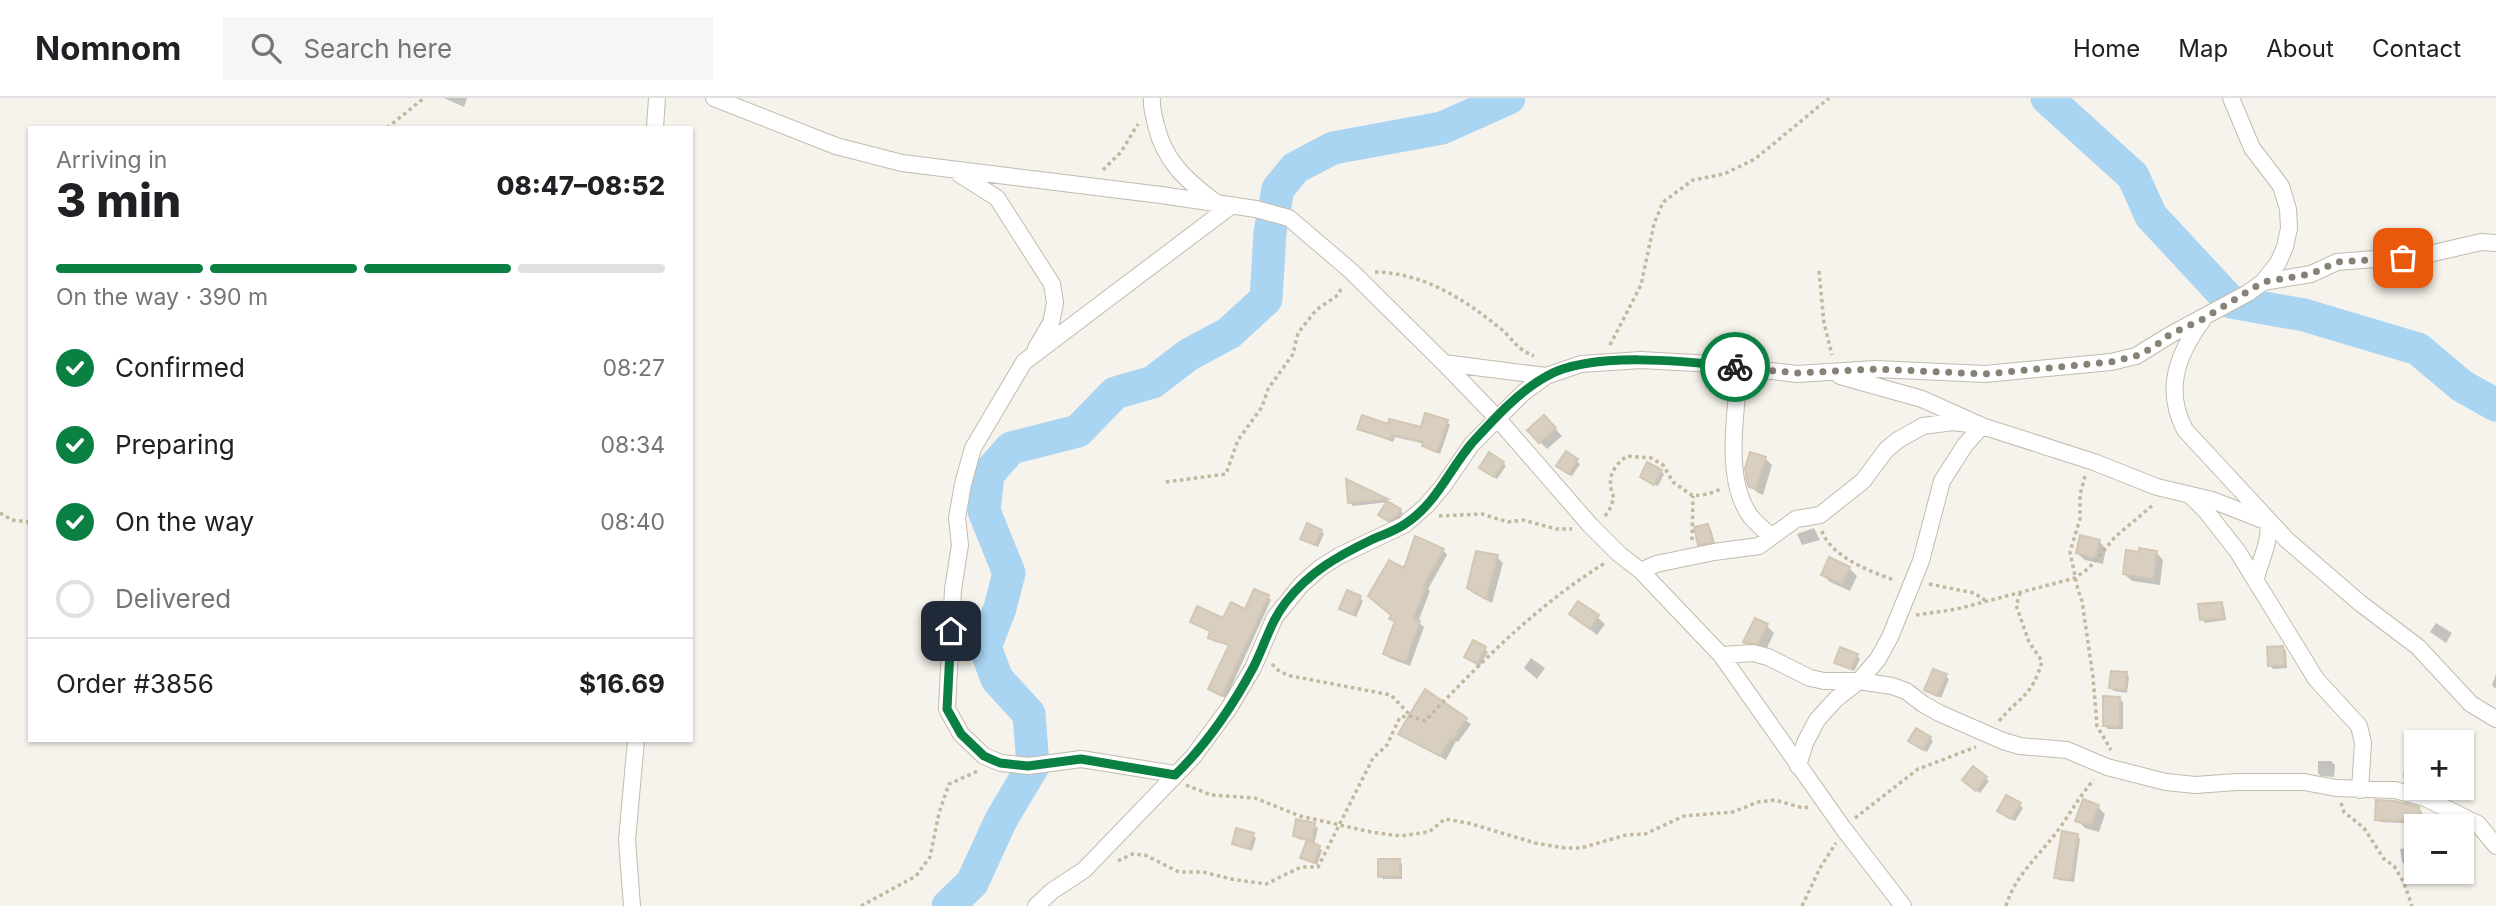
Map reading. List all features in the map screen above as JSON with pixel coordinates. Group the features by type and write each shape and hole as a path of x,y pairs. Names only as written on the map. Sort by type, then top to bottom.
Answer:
{"street":[{"path":"655,126 657,98"},
{"path":"713,98 836,146 902,163 1225,204 1289,218 1351,271 1444,363 1497,418 1557,489 1721,654 1798,766 1903,906"},
{"path":"1036,906 1052,891 1084,870 1208,739 1260,653 1275,617 1301,585 1339,555 1404,525 1443,486 1472,444 1523,393 1546,376 1564,368 1601,362 1681,362 1773,372 1912,370 1985,374 2111,362 2136,356 2263,282 2278,263 2285,247 2289,228 2288,209 2281,186 2252,148 2231,98"},
{"path":"1151,100 1158,135 1170,160 1188,182 1225,204"},
{"path":"954,171 997,198 1052,284 1055,303 1051,323 1031,357"},
{"path":"1175,775 1081,759 1028,766 1000,763 984,756 961,734 947,709 953,589 960,545 957,519 973,448 1024,362 1225,204"},
{"path":"2263,282 2311,274 2337,262 2425,255 2481,242 2496,243"},
{"path":"2203,319 2186,342 2178,362 2174,395 2176,414 2185,430 2268,522 2351,595 2418,648 2471,704 2496,719"},
{"path":"1444,363 1546,376"},
{"path":"1740,367 1734,432 1737,485 1750,516 1770,536"},
{"path":"1829,371 1922,398 1982,426 2184,494 2212,500 2268,522"},
{"path":"1641,571 1656,564 1759,546 1796,519 1820,515 1863,481 1886,450 1923,426 1953,422 1982,426"},
{"path":"1798,766 1805,743 1817,720 1859,681 1878,659 1899,618 1921,561 1942,481 1965,445 1982,426"},
{"path":"2184,494 2230,542 2256,579 2289,639 2316,680 2359,726 2363,743 2360,790"},
{"path":"2256,579 2270,534 2268,522"},
{"path":"1721,654 1753,653 1768,657 1810,678 1824,681 1859,681 1906,691 1923,704 1987,735 2020,746 2067,750 2122,771 2183,785 2304,782 2336,788 2395,790 2426,798 2496,831"},
{"path":"632,906 627,840 636,742"},
{"path":"2478,824 2496,846"}],"path":[{"path":"389,126 424,98"},
{"path":"1601,362 1641,285 1654,224 1663,202 1693,180 1724,174 1755,159 1829,98"},
{"path":"1088,185 1121,152 1151,100"},
{"path":"1167,482 1226,474 1238,440 1262,407 1268,389 1293,354 1298,333 1316,310 1338,295 1351,271 1399,272 1427,280 1502,330 1520,350 1564,368"},
{"path":"1819,271 1829,371"},
{"path":"2006,906 2026,867 2058,830 2079,796 2096,778 2106,772 2122,771 2097,726 2091,657 2082,601 2070,552 2080,519 2080,495 2087,460"},
{"path":"1899,618 1957,610 2075,578 2089,568 2115,537 2148,509 2164,498 2184,494"},
{"path":"1677,561 1692,540 1693,496"},
{"path":"0,513 12,520 28,522"},
{"path":"1820,515 1823,535 1833,550 1875,573 1912,585 1927,583 1974,593 1986,601"},
{"path":"1113,865 1132,854 1145,855 1178,872 1203,872 1266,884 1301,867 1318,867 1373,758 1387,745 1400,716 1425,721 1493,652 1584,576 1619,554"},
{"path":"1802,906 1843,828 1918,769 1982,745 2006,713 2029,693 2042,661 2029,642 2016,605 2020,594"},
{"path":"1260,653 1280,672 1292,676 1391,695 1410,716"},
{"path":"861,906 916,876 930,858 939,813 949,784 1000,763"},
{"path":"1175,775 1183,784 1211,795 1255,798 1300,816 1371,832 1400,836 1429,832 1445,819 1479,825 1535,843 1564,848 1581,848 1626,835 1645,834 1684,816 1732,812 1758,802 1775,800 1803,808 1814,806 1821,797"},
{"path":"2336,788 2344,811 2364,828 2384,859 2394,866 2404,883 2412,906"}],"building":[{"path":"1425,413 1448,420 1437,452 1422,446 1423,442 1392,435 1390,439 1357,429 1362,415 1388,424 1389,419 1421,427"},
{"path":"1544,415 1556,428 1539,443 1527,430"},
{"path":"1566,451 1578,459 1569,474 1556,466"},
{"path":"1489,452 1504,462 1494,477 1479,468"},
{"path":"1750,452 1766,457 1756,489 1749,487 1747,482 1745,468"},
{"path":"1647,462 1662,470 1654,485 1640,477"},
{"path":"1346,479 1388,499 1348,503"},
{"path":"1387,501 1401,509 1388,521 1378,515"},
{"path":"1307,523 1322,530 1315,545 1300,539"},
{"path":"1708,524 1713,542 1698,545 1694,527"},
{"path":"2080,535 2100,540 2095,558 2076,553"},
{"path":"1415,536 1444,549 1424,584 1426,585 1413,619 1420,621 1405,662 1383,654 1395,621 1389,619 1391,615 1368,596 1389,560 1404,568"},
{"path":"2139,548 2157,551 2153,579 2123,574 2126,550 2139,552"},
{"path":"1476,551 1498,555 1486,599 1467,588"},
{"path":"1829,557 1850,567 1842,584 1821,575"},
{"path":"1254,589 1269,595 1222,696 1208,689 1229,645 1208,638 1210,631 1190,622 1197,606 1223,618 1231,602 1245,609"},
{"path":"1347,590 1361,596 1353,615 1339,609"},
{"path":"1578,601 1599,615 1590,629 1569,614"},
{"path":"2222,602 2223,618 2200,620 2198,604"},
{"path":"1755,618 1768,624 1758,644 1745,643 1743,642"},
{"path":"1473,640 1486,647 1477,664 1464,657"},
{"path":"2283,646 2285,665 2268,666 2267,647"},
{"path":"1840,647 1858,654 1851,669 1834,663"},
{"path":"1933,669 1947,674 1937,696 1924,690"},
{"path":"2111,671 2127,672 2125,690 2109,688"},
{"path":"1425,689 1467,718 1440,756 1398,734"},
{"path":"2103,696 2120,697 2120,726 2103,726"},
{"path":"1916,728 1931,737 1923,750 1908,741"},
{"path":"1973,766 1987,777 1976,791 1962,780"},
{"path":"2006,795 2021,803 2011,819 1997,811"},
{"path":"2083,799 2099,805 2091,826 2075,821"},
{"path":"2376,800 2419,807 2420,814 2404,814 2404,821 2375,820"},
{"path":"1296,819 1315,823 1312,841 1293,836"},
{"path":"1236,828 1254,833 1249,849 1232,844"},
{"path":"2062,831 2078,834 2071,880 2054,878"},
{"path":"1307,840 1320,846 1314,863 1300,858"},
{"path":"1378,859 1400,859 1400,876 1378,877"}],"waterway":[{"path":"948,906 972,883 1001,820 1033,766 1029,714 997,679 985,647 1000,608 1009,573 984,511 988,474 1011,448 1078,431 1115,393 1153,382 1188,355 1229,333 1266,299 1270,232 1278,189 1295,168 1333,148 1442,128 1509,98"},
{"path":"2047,98 2133,176 2151,216 2231,302 2304,315 2418,349 2462,386 2496,405"}],"way so far":[{"path":"1735,367 1797,373 1876,369 1985,374 2111,362 2136,356 2154,347 2169,335 2203,319 2263,282 2311,274 2337,262 2403,258"}],"route":[{"path":"951,631 947,709 961,734 984,756 1000,763 1028,766 1081,759 1175,775 1208,739 1229,708 1253,668 1275,617 1301,585 1339,555 1404,525 1426,506 1443,486 1455,466 1483,432 1523,393 1546,376 1581,364 1641,360 1735,367"}]}
